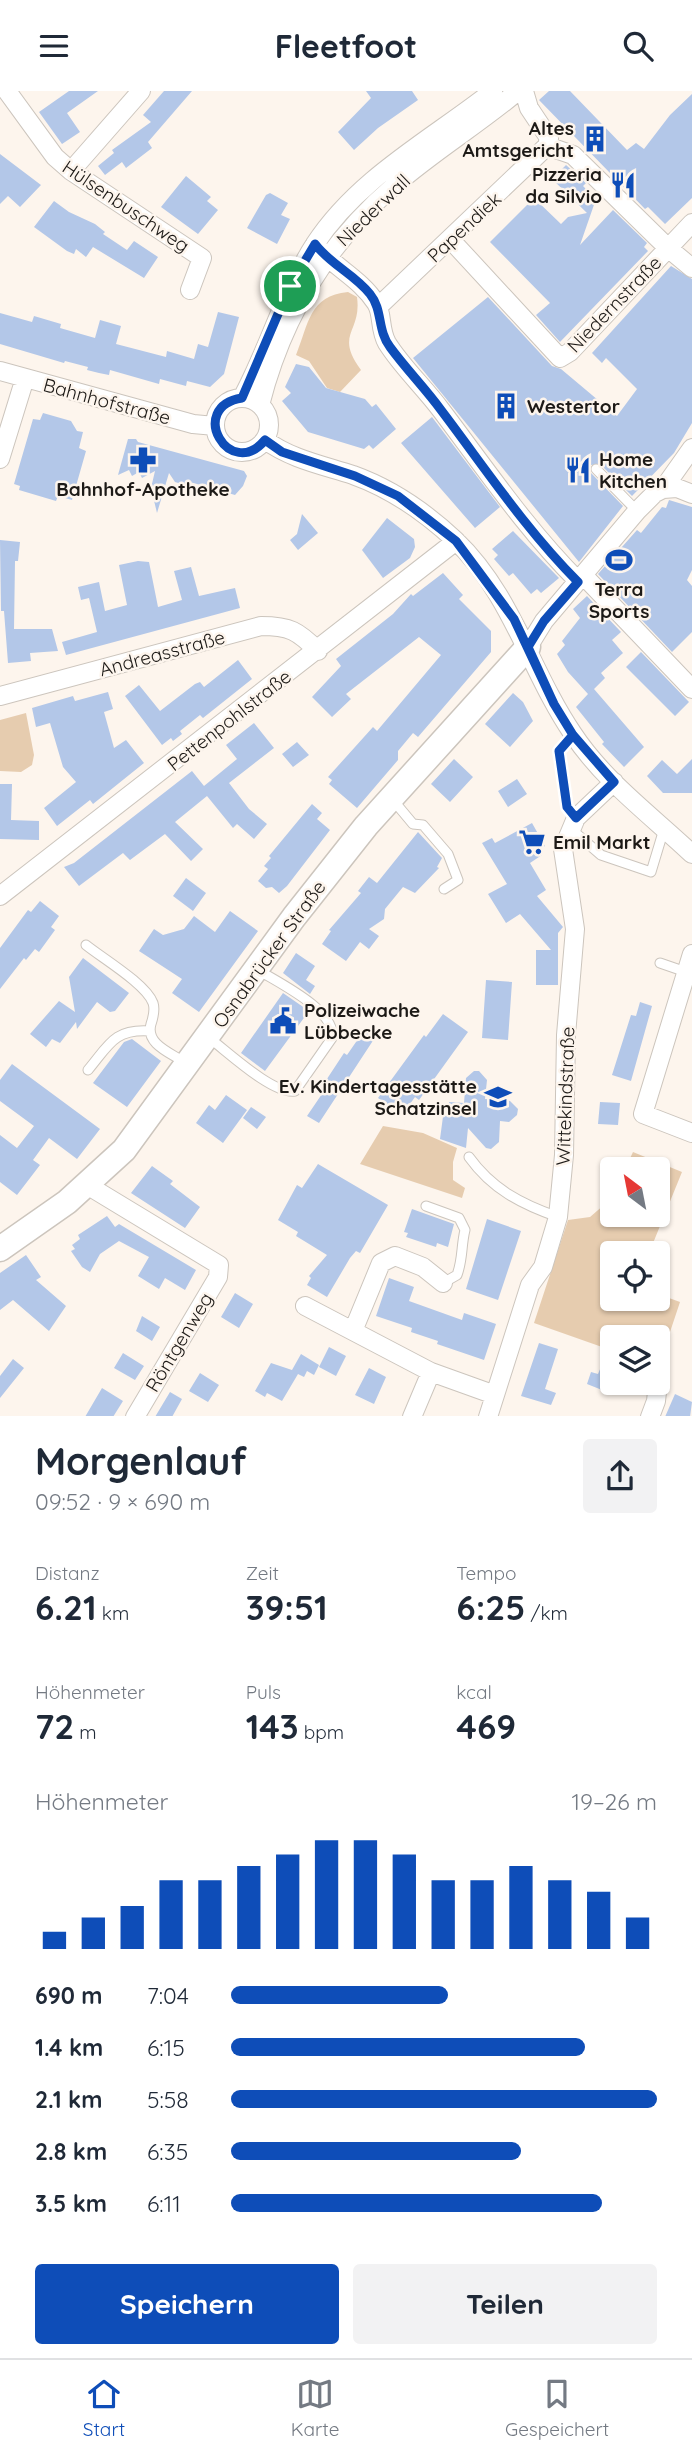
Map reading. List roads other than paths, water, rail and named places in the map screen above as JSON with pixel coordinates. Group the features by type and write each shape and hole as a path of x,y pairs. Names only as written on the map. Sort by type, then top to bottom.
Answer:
{"street":[{"name":"Hülsenbuschweg","path":"7,91 55,157 71,171 202,258 190,290"},
{"path":"71,171 141,91"},
{"name":"Niederwall","path":"242,398 290,286 320,251 362,190 492,91"},
{"path":"521,91 549,138 547,146 573,155 692,268"},
{"name":"Niederwall","path":"260,405 287,326 320,251 395,184 521,91"},
{"name":"Papendiek","path":"379,306 547,146"},
{"name":"Niedernstraße","path":"450,239 560,358 570,352 692,223"},
{"path":"320,251 356,279 379,306 380,330 389,346 521,516 692,689"},
{"name":"Bahnhofstraße","path":"0,371 193,424 215,426"},
{"path":"0,459 25,378"},
{"path":"242,398 260,405 268,418 265,440 250,451 233,451 220,442 215,426 220,410 242,398"},
{"path":"265,440 282,452 355,476 398,496 456,541 514,619 554,704 573,735 614,782 692,854"},
{"path":"663,489 692,448"},
{"path":"528,647 544,621 655,493 663,489 677,488 692,494"},
{"name":"Pettenpohlstraße","path":"0,897 456,541"},
{"name":"Andreasstraße","path":"0,696 261,626 284,626 302,635 318,651"},
{"name":"Osnabrücker Straße","path":"0,1249 88,1185 124,1150 294,917 392,798 528,647"},
{"path":"573,823 614,782"},
{"name":"Wittekindstraße","path":"488,1416 530,1285 543,1267 558,1217 575,929 563,849 573,823"},
{"path":"692,954 643,1114 692,1133"},
{"name":"Röntgenweg","path":"88,1185 219,1265 218,1277 135,1416"},
{"path":"353,1331 381,1263 395,1256 423,1267 443,1283"},
{"path":"305,1306 431,1372 495,1395"},
{"path":"412,1416 431,1372"},
{"path":"650,1416 657,1395"}],"lane":[{"path":"596,469 637,512"},
{"path":"573,735 559,751 567,807 573,823 601,855 651,872 664,828"},
{"path":"392,798 413,824 423,825 453,862 458,880 444,889"},
{"path":"86,945 143,989 153,1003 149,1031 153,1041 188,1065"},
{"path":"660,963 686,972"},
{"path":"208,1037 267,1081 288,1092 295,1091 332,1038 333,1031 327,1014 257,969"},
{"path":"88,1070 117,1035 130,1030 149,1031"},
{"path":"469,1157 482,1176 505,1194 558,1217"},
{"path":"426,1206 460,1218 465,1230 460,1247 463,1259 457,1275 443,1283"}],"place":[{"name":"Altes Amtsgericht","path":"595,139"},
{"name":"Pizzeria da Silvio","path":"623,185"},
{"name":"Westertor","path":"506,406"},
{"name":"Bahnhof-Apotheke","path":"143,460"},
{"name":"Home Kitchen","path":"578,470"},
{"name":"Terra Sports","path":"619,560"},
{"name":"Emil Markt","path":"532,842"},
{"name":"Polizeiwache Lübbecke","path":"283,1021"},
{"name":"Ev. Kindertagesstätte Schatzinsel","path":"498,1097"}]}
